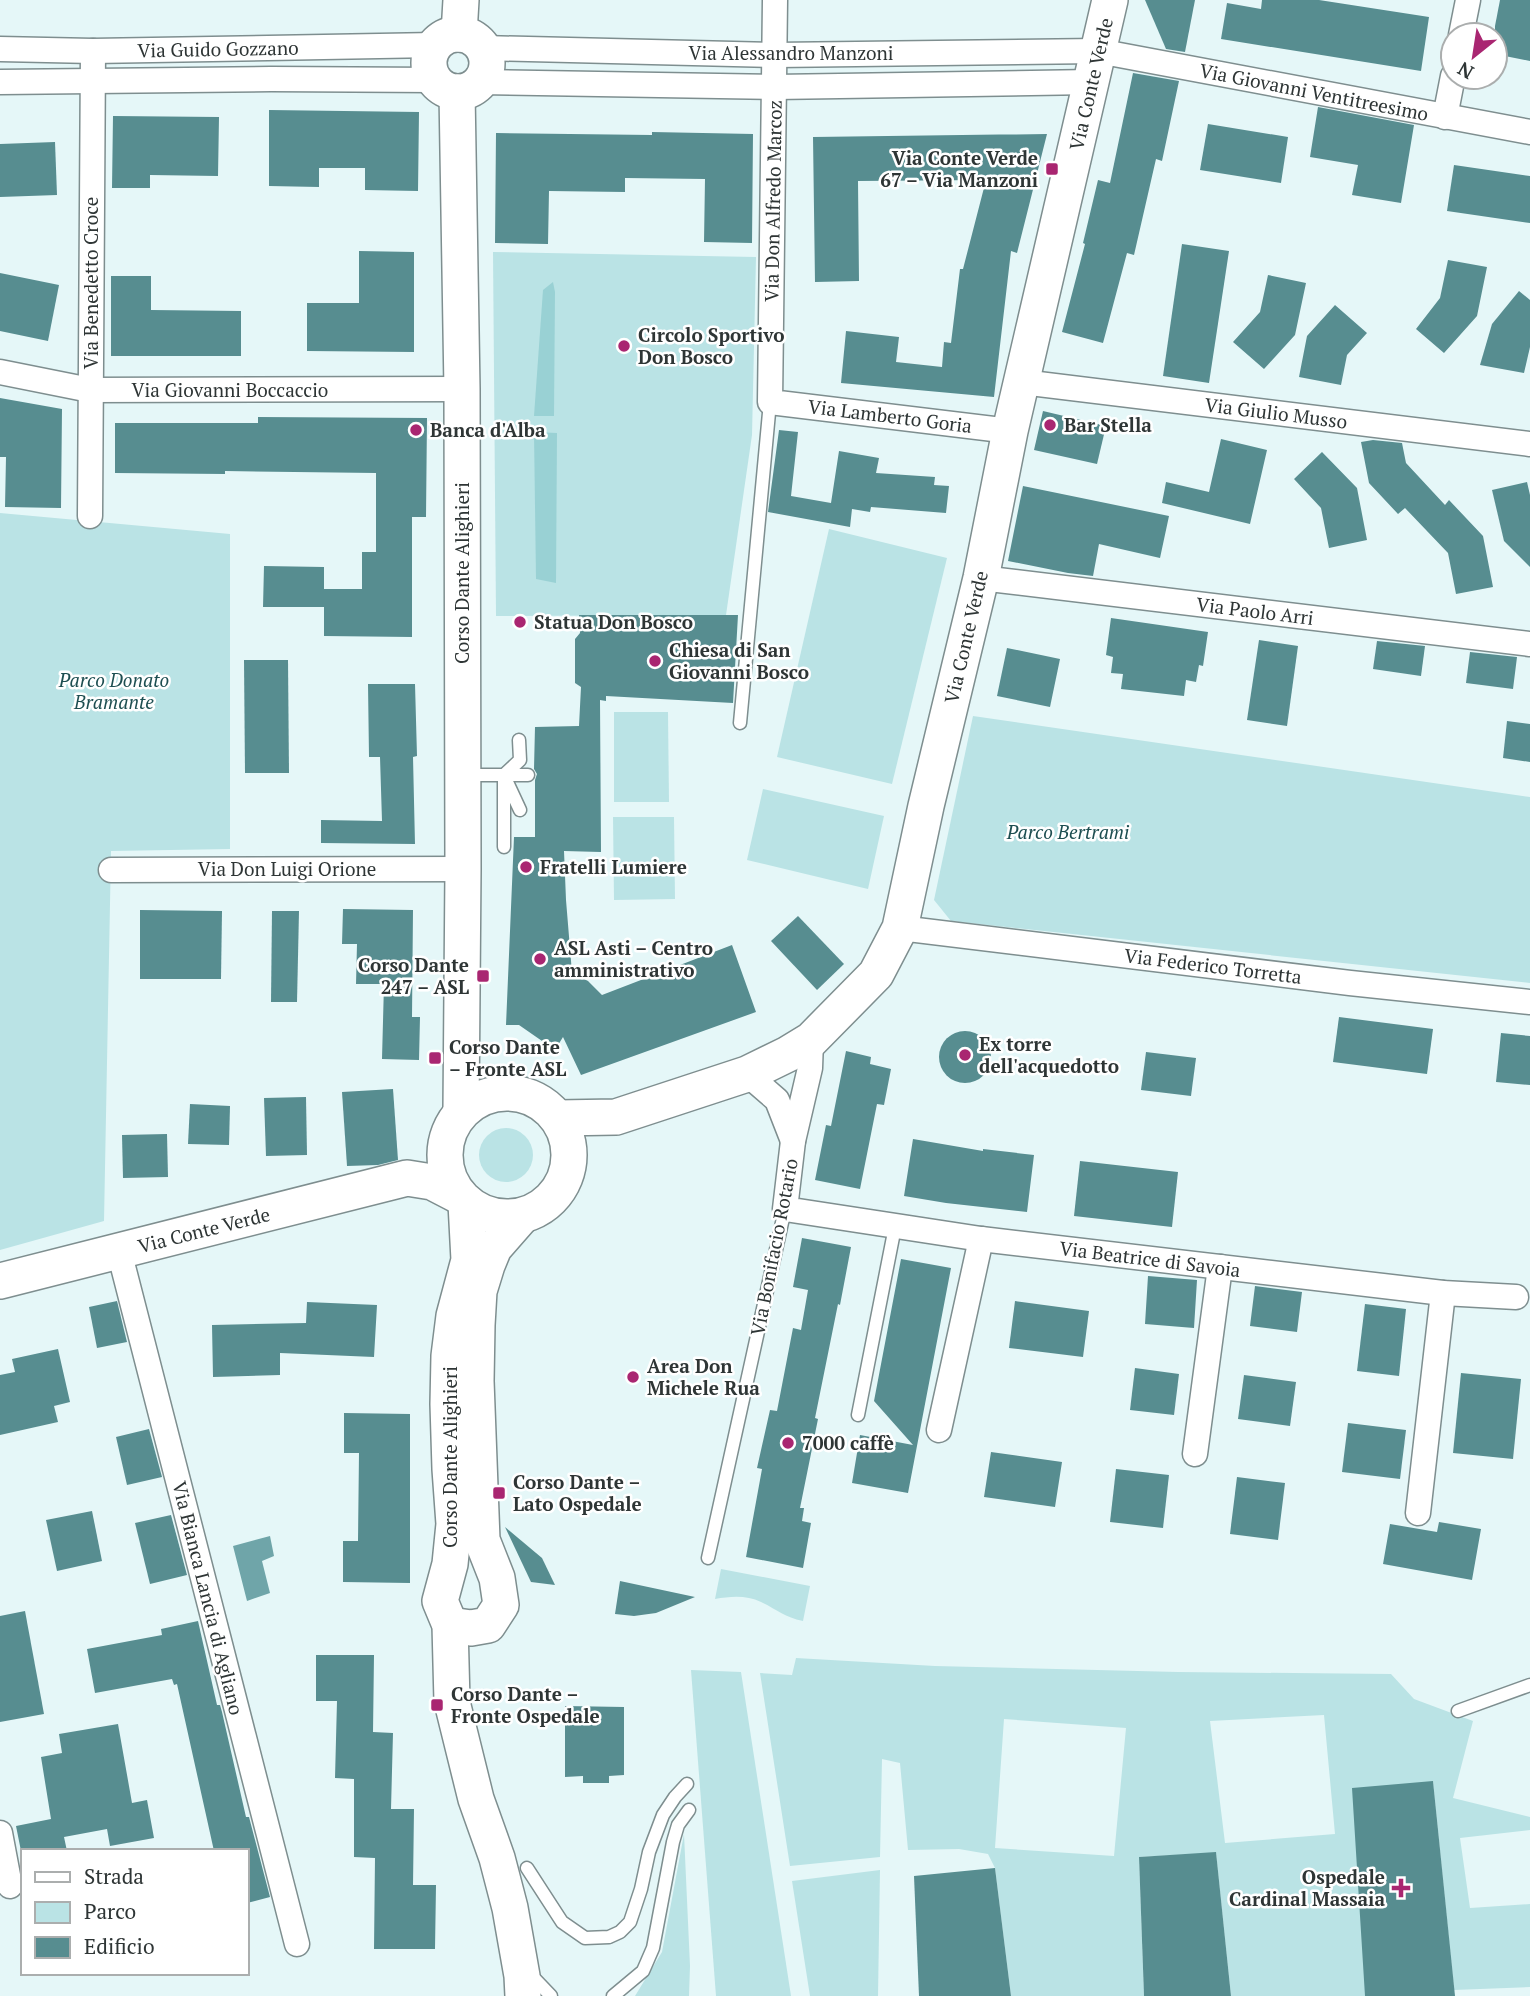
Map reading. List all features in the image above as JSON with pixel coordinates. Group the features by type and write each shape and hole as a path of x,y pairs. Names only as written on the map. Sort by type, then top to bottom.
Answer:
{"street":[{"name":"Via Don Alfredo Marcoz","path":"770,401 775,0"},
{"name":"Via Conte Verde","path":"558,1118 616,1117 747,1074 811,1040 876,974 900,928 923,818 981,578 1010,431 1110,0"},
{"path":"1464,21 1468,0"},
{"name":"Via Guido Gozzano","path":"0,49 459,54"},
{"name":"Via Benedetto Croce","path":"90,516 93,51"},
{"name":"Via Alessandro Manzoni","path":"459,54 776,55 1095,66"},
{"name":"Via Alessandro Manzoni","path":"459,54 775,87 1095,66"},
{"name":"Via Guido Gozzano","path":"0,82 271,79 459,54"},
{"name":"Corso Dante Alighieri","path":"459,54 463,775 461,1112"},
{"name":"Via Giovanni Ventitreesimo","path":"1095,66 1530,132"},
{"path":"1445,117 1450,91"},
{"name":"Via Giovanni Boccaccio","path":"0,372 90,390 462,389"},
{"name":"Via Giulio Musso","path":"1022,382 1530,444"},
{"name":"Via Lamberto Goria","path":"770,401 1010,431"},
{"name":"Via Paolo Arri","path":"981,578 1530,644"},
{"name":"Via Don Luigi Orione","path":"111,870 463,869"},
{"name":"Via Federico Torretta","path":"900,928 1528,1002"},
{"name":"Via Bonifacio Rotario","path":"785,1209 793,1141 810,1068 811,1040"},
{"path":"462,1053 497,1093"},
{"name":"Via Bonifacio Rotario","path":"747,1074 776,1100 793,1141"},
{"path":"497,1093 531,1097 546,1106 558,1118 567,1136 570,1156 566,1176 556,1194 541,1208 522,1216 502,1217 483,1213 463,1199 448,1175 444,1152 449,1130 471,1103 497,1093"},
{"name":"Via Conte Verde","path":"570,1156 616,1117"},
{"name":"Via Conte Verde","path":"407,1178 423,1164 444,1152"},
{"name":"Via Conte Verde","path":"0,1281 407,1178 432,1182 463,1199"},
{"name":"Corso Dante Alighieri","path":"463,1199 469,1261 454,1316 449,1368 449,1456 454,1524 450,1563 440,1601 450,1625 452,1702 476,1799 497,1858 521,1979"},
{"name":"Via Beatrice di Savoia","path":"785,1209 981,1239 1443,1293 1516,1297"},
{"name":"Corso Dante Alighieri","path":"450,1625 471,1628 488,1625 501,1605 497,1578 482,1540 476,1381 477,1325 479,1292 486,1265 494,1248 522,1216"},
{"path":"939,1430 981,1239"},
{"name":"Via Bianca Lancia di Agliano","path":"119,1251 297,1944"},
{"path":"1195,1454 1220,1267"},
{"path":"1418,1513 1443,1293"},
{"path":"0,1833 10,1886"}],"lane":[{"path":"740,723 770,401"},
{"path":"505,847 504,775 520,760 519,740"},
{"path":"463,775 528,775"},
{"path":"504,775 520,810"},
{"name":"Via Bonifacio Rotario","path":"708,1558 785,1209"},
{"path":"858,1415 895,1227"},
{"path":"1458,1711 1530,1685"},
{"path":"527,1868 562,1922 585,1938 609,1937 620,1932 630,1922 649,1852 663,1815 687,1784"},
{"path":"613,1996 643,1971 653,1948 673,1842 678,1825 689,1811"},
{"path":"521,1979 551,1996"}],"green space":[{"name":"Circolo Sportivo Don Bosco","path":"493,252 756,257 752,435 726,615 496,616"},
{"name":"Parco Donato Bramante","path":"0,513 230,534 230,849 111,851 104,1221 0,1250"},
{"path":"829,529 947,558 892,784 777,757"},
{"path":"614,712 668,712 669,802 614,802"},
{"name":"Parco Bertrami","path":"973,716 1530,797 1530,983 951,921 934,900"},
{"path":"763,789 884,816 868,889 747,860"},
{"path":"613,817 674,817 675,899 614,900"},
{"path":"506,1128 525,1136 533,1155 525,1174 506,1182 487,1174 479,1155 487,1136"},
{"path":"721,1569 810,1586 803,1621 750,1598 715,1599"},
{"path":"796,1658 935,1666 1391,1674 1414,1699 1473,1721 1453,1798 1530,1817 1530,1830 1460,1838 1470,1908 1530,1904 1530,1987 1454,1990 1433,1781 1365,1996 1231,1996 1216,1853 1139,1857 1144,1996 1011,1996 995,1868 988,1854 959,1849 908,1850 900,1763 882,1759 880,1857 790,1866 760,1673 792,1675","holes":["1324,1715 1335,1834 1225,1843 1210,1721","1004,1719 1126,1728 1114,1856 995,1848"]},
{"path":"691,1670 741,1672 791,1996 716,1996"},
{"path":"684,1834 689,1996 635,1996 662,1952"},
{"path":"880,1870 878,1996 810,1996 792,1881"}],"shaded area":[{"path":"553,282 554,416 534,416 543,290"},
{"path":"534,432 557,433 556,583 536,579"},
{"path":"270,1536 274,1556 262,1561 270,1593 247,1601 233,1546"}],"building":[{"path":"1145,0 1195,0 1185,52 1166,49"},
{"path":"1262,0 1319,0 1429,17 1421,71 1221,39 1227,3 1261,9"},
{"path":"1500,0 1530,0 1530,61 1509,57 1509,21 1496,21"},
{"path":"1133,73 1179,81 1162,161 1156,159 1134,255 1127,253 1103,343 1062,332 1098,180 1110,183"},
{"path":"1318,107 1414,125 1401,203 1352,195 1358,165 1310,157"},
{"path":"269,110 419,112 418,191 365,190 365,168 319,168 319,187 269,186"},
{"path":"113,116 219,117 218,176 150,175 150,188 112,188"},
{"path":"1208,124 1288,137 1281,183 1200,170"},
{"path":"652,132 753,134 752,243 704,242 705,179 625,178 625,192 549,191 548,244 495,243 496,133 652,135"},
{"path":"1047,134 1017,253 1011,251 994,397 841,383 846,331 899,337 896,362 942,367 944,342 951,343 960,269 963,269 986,180 858,181 859,281 815,282 813,137"},
{"path":"55,142 57,195 0,197 0,144"},
{"path":"1454,165 1530,176 1530,223 1447,211"},
{"path":"1182,244 1229,251 1209,383 1163,376"},
{"path":"359,251 414,252 414,352 307,351 307,303 359,303"},
{"path":"1448,260 1487,267 1477,316 1444,353 1416,329 1440,298"},
{"path":"0,273 59,285 48,341 0,331"},
{"path":"1268,275 1306,283 1295,335 1264,369 1233,342 1260,312"},
{"path":"111,276 151,276 151,310 241,311 241,356 111,356"},
{"path":"1519,291 1530,300 1530,347 1524,373 1480,365 1492,324"},
{"path":"1335,305 1367,333 1347,355 1341,385 1299,377 1307,336"},
{"path":"0,398 62,409 61,508 5,507 6,457 0,457"},
{"path":"1043,411 1106,426 1097,464 1034,450"},
{"path":"258,417 427,418 426,517 412,517 412,637 324,636 324,607 263,607 264,566 324,567 324,589 362,589 362,552 376,552 376,473 115,473 115,423 258,423"},
{"path":"779,430 798,432 791,496 831,503 839,451 879,458 876,473 935,477 934,485 949,486 946,513 871,507 870,512 852,509 850,527 768,512"},
{"path":"1221,439 1267,450 1250,524 1162,503 1166,482 1209,492"},
{"path":"1373,440 1402,443 1406,463 1445,505 1449,500 1483,536 1493,587 1456,594 1448,553 1405,508 1398,514 1369,483 1361,442"},
{"path":"1322,452 1357,488 1367,540 1329,548 1321,508 1294,479"},
{"path":"1527,482 1530,495 1530,567 1504,541 1492,490"},
{"path":"1023,486 1169,516 1160,558 1099,544 1093,576 1008,561"},
{"path":"579,615 738,615 733,703 606,696 606,701 600,700 601,852 564,851 572,973 588,981 602,995 732,945 756,1012 581,1075 563,1037 555,1050 519,1025 506,1025 514,837 535,837 535,727 579,726 581,687 575,683 575,639 580,633"},
{"path":"1111,618 1208,632 1203,666 1199,665 1196,682 1186,680 1184,696 1121,689 1123,674 1111,673 1113,657 1106,655"},
{"path":"1259,640 1298,646 1287,726 1247,720"},
{"path":"1377,641 1425,646 1421,676 1373,669"},
{"path":"1007,648 1060,659 1050,707 997,696"},
{"path":"1470,652 1517,657 1513,689 1466,683"},
{"path":"244,660 288,660 289,773 245,773"},
{"path":"368,684 415,684 415,844 321,843 321,820 382,821 380,757 369,757"},
{"path":"1507,721 1530,724 1530,762 1503,758"},
{"path":"343,909 413,910 412,1017 420,1017 419,1060 382,1059 384,984 356,984 357,944 342,944"},
{"path":"140,910 222,911 221,979 140,979"},
{"path":"272,911 299,911 297,1002 271,1002"},
{"path":"798,916 844,964 817,990 771,941"},
{"path":"1339,1017 1433,1029 1427,1074 1333,1062"},
{"name":"Ex torre dell'acquedotto","path":"965,1031 984,1038 991,1057 984,1076 965,1083 946,1076 939,1057 946,1038"},
{"path":"1501,1033 1530,1036 1530,1085 1496,1082"},
{"path":"846,1051 871,1057 870,1064 891,1069 884,1105 877,1104 860,1189 815,1180 826,1125 831,1126"},
{"path":"1146,1052 1196,1058 1191,1096 1141,1090"},
{"path":"393,1089 398,1160 378,1165 347,1166 342,1092"},
{"path":"306,1097 307,1155 266,1156 264,1098"},
{"path":"190,1104 230,1106 229,1145 188,1144"},
{"path":"167,1134 168,1177 123,1178 122,1135"},
{"path":"913,1139 983,1151 1034,1155 1027,1212 904,1196"},
{"path":"1080,1161 1178,1172 1172,1227 1074,1216"},
{"path":"802,1238 851,1247 815,1418 818,1419 800,1508 804,1508 802,1521 811,1523 803,1568 746,1557 762,1469 757,1468 770,1410 777,1411 793,1328 801,1330 808,1290 793,1287"},
{"path":"901,1259 951,1268 908,1493 852,1483 860,1435 913,1445 874,1401"},
{"path":"1148,1276 1197,1280 1194,1328 1145,1324"},
{"path":"1255,1286 1302,1292 1297,1332 1250,1326"},
{"path":"117,1301 127,1342 97,1348 89,1307"},
{"path":"1015,1301 1089,1311 1083,1357 1009,1348"},
{"path":"307,1302 377,1305 374,1357 280,1353 280,1375 213,1377 212,1325 306,1323"},
{"path":"1365,1304 1406,1309 1399,1376 1357,1371"},
{"path":"58,1349 70,1402 54,1406 58,1422 0,1435 0,1375 15,1372 12,1359"},
{"path":"1135,1368 1179,1374 1174,1415 1130,1410"},
{"path":"1461,1373 1521,1379 1513,1459 1453,1453"},
{"path":"1244,1375 1296,1382 1290,1426 1238,1419"},
{"path":"344,1413 410,1414 410,1583 343,1582 343,1541 358,1541 359,1453 344,1453"},
{"path":"1348,1423 1406,1430 1400,1479 1342,1472"},
{"path":"149,1429 162,1477 127,1485 116,1437"},
{"path":"991,1452 1062,1462 1055,1507 984,1497"},
{"path":"1116,1469 1169,1475 1163,1528 1110,1522"},
{"path":"1237,1477 1285,1483 1278,1540 1230,1534"},
{"path":"92,1511 102,1561 57,1571 46,1520"},
{"path":"171,1515 187,1575 150,1584 135,1523"},
{"path":"1439,1522 1481,1529 1472,1580 1383,1564 1390,1524 1437,1532"},
{"path":"505,1527 542,1558 555,1585 531,1582"},
{"path":"620,1581 695,1597 656,1613 634,1616 615,1614"},
{"path":"25,1611 44,1714 0,1722 0,1616"},
{"path":"198,1621 246,1817 249,1817 270,1897 248,1903 248,1849 214,1849 177,1684 174,1685 172,1679 95,1693 87,1649 162,1635 161,1629"},
{"path":"316,1655 374,1655 373,1732 393,1733 391,1809 414,1809 413,1885 436,1885 435,1949 374,1949 375,1858 354,1857 354,1779 335,1778 337,1701 316,1701"},
{"path":"565,1706 624,1707 624,1775 609,1776 609,1783 583,1783 583,1776 565,1777"},
{"path":"118,1724 132,1803 147,1800 154,1838 110,1846 107,1829 64,1837 67,1849 21,1851 16,1826 51,1819 41,1757 62,1753 59,1734"},
{"name":"Ospedale Cardinal Massaia","path":"1433,1781 1455,1996 1365,1996 1352,1788"},
{"name":"Ospedale Cardinal Massaia","path":"1216,1852 1231,1996 1144,1996 1139,1857"},
{"path":"995,1868 1011,1996 919,1996 914,1876"}],"place":[{"name":"Via Conte Verde 67 – Via Manzoni","path":"1052,169"},
{"name":"Circolo Sportivo Don Bosco","path":"624,346"},
{"name":"Bar Stella","path":"1050,425"},
{"name":"Banca d'Alba","path":"416,430"},
{"name":"Statua Don Bosco","path":"520,622"},
{"name":"Chiesa di San Giovanni Bosco","path":"655,661"},
{"name":"Fratelli Lumiere","path":"526,867"},
{"name":"ASL Asti – Centro amministrativo","path":"540,959"},
{"name":"Corso Dante 247 – ASL","path":"483,976"},
{"name":"Ex torre dell'acquedotto","path":"965,1055"},
{"name":"Corso Dante – Fronte ASL","path":"435,1058"},
{"name":"Area Don Michele Rua","path":"633,1377"},
{"name":"7000 caffè","path":"788,1443"},
{"name":"Corso Dante – Lato Ospedale","path":"499,1493"},
{"name":"Corso Dante – Fronte Ospedale","path":"437,1705"},
{"name":"Ospedale Cardinal Massaia","path":"1401,1888"}]}
